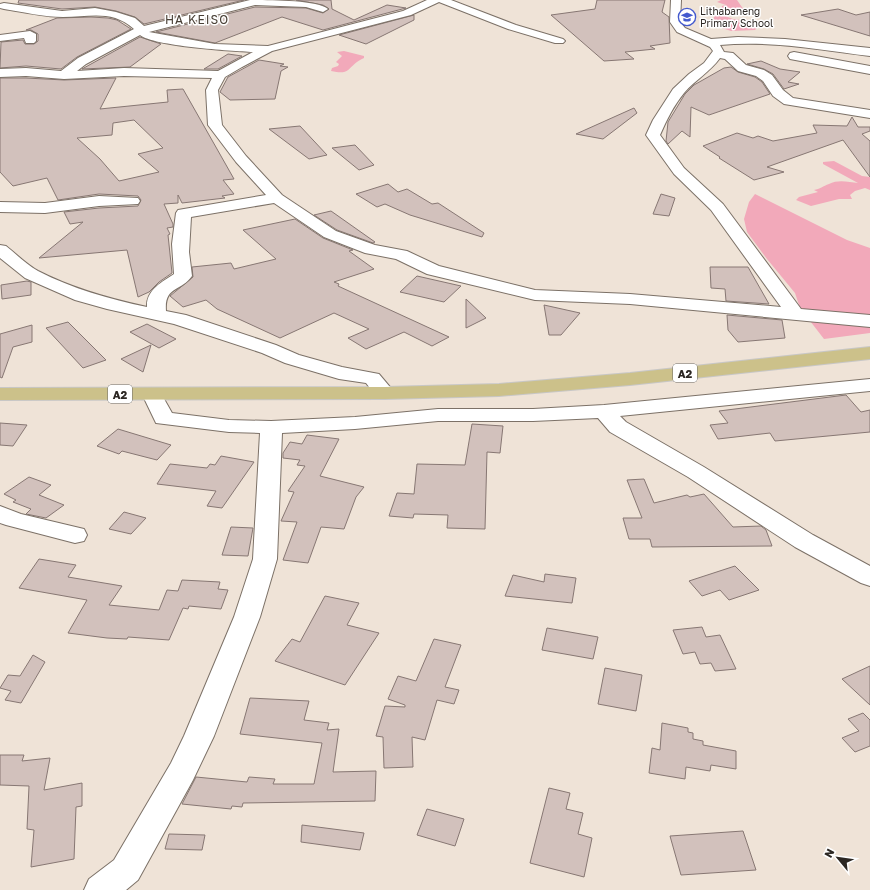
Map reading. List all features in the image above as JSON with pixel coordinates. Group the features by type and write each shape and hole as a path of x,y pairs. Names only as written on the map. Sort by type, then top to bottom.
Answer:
{"main road":[{"name":"A2","path":"0,394 384,393 507,389 630,379 870,354"}],"street":[{"path":"2,5 62,14 95,11 131,20 145,34 154,37 215,47 268,48 407,13 436,0"},
{"path":"442,0 512,27 560,41"},
{"path":"676,0 674,22 681,30 716,46 742,68 760,73 768,78 778,93 789,101 870,114"},
{"path":"64,75 82,61 140,30 255,2 306,4 323,9"},
{"path":"0,38 30,34 30,41"},
{"path":"716,46 738,40 785,42 870,52"},
{"path":"716,46 734,46 870,70"},
{"path":"716,46 708,66 693,77 678,92 660,120 653,135 679,171 717,207 795,314"},
{"path":"0,73 26,72 64,75 118,72 220,75 268,48"},
{"path":"220,75 212,90 215,125 241,159 277,198 330,234 370,249 401,255 433,270 535,295 630,299 870,321"},
{"path":"157,314 156,301 161,291 183,276 180,263 179,238 184,213 277,198"},
{"path":"0,207 45,208 99,202 132,201"},
{"path":"0,250 31,274 81,296 107,304 179,319 269,349 292,359 321,366 339,373 372,378 384,393"},
{"path":"152,394 161,424 271,427 355,423 438,415 533,415 604,411 870,385"},
{"path":"604,411 618,427 696,472 804,541 870,577"},
{"path":"101,890 126,870 182,771 199,736 247,617 265,559 271,427"},
{"path":"0,514 14,520 75,535"}],"shaded area":[{"path":"721,0 737,0 744,10 741,14 725,16 733,19 751,21 750,24 757,28 755,30 731,31 722,28 720,24 713,21 715,14 721,11 722,6 726,5 717,2"},
{"path":"344,51 364,56 364,58 346,71 331,71 332,68 338,66 339,64 336,62 342,56 337,52"},
{"path":"834,161 862,176 870,177 870,190 865,188 855,191 850,195 852,199 839,199 811,206 796,200 799,197 818,192 814,190 832,182 844,181 858,183 823,164 823,162"},
{"path":"755,194 847,240 870,248 870,333 824,339 800,308 795,293 747,232 744,219 749,202"}],"building":[{"path":"19,0 244,0 144,24 135,17 116,11 95,7 62,9 18,3"},
{"path":"296,0 331,0 332,9 354,20 387,5 406,8 323,30 282,17 215,43 156,32 255,7 306,8 323,13 329,9 323,5"},
{"path":"597,0 665,0 662,12 669,17 670,43 650,46 655,49 625,52 634,59 604,61 551,15 595,9"},
{"path":"838,9 856,15 870,12 870,36 801,15"},
{"path":"414,15 414,20 366,44 339,35"},
{"path":"91,17 117,20 131,29 77,57 61,69 26,66 0,68 1,42 23,40 25,44 34,44 38,41 38,34 31,30 26,30 57,18"},
{"path":"140,37 161,44 130,67 82,69"},
{"path":"228,54 242,56 218,69 204,69"},
{"path":"259,60 284,64 280,66 288,67 281,71 275,99 230,100 220,92 228,77"},
{"path":"761,61 780,69 800,72 788,82 799,84 784,89 773,74 764,69 747,64"},
{"path":"731,67 738,72 755,77 762,82 770,94 709,115 691,107 690,137 682,131 668,144 666,141 668,122 685,94 694,85 724,68"},
{"path":"0,78 64,80 116,78 100,109 168,102 167,90 183,89 234,179 223,180 234,194 222,196 225,198 182,203 178,195 178,203 164,204 173,224 173,227 167,228 170,234 168,235 172,273 159,282 149,292 138,297 127,250 39,258 83,222 70,224 64,212 138,206 141,200 138,196 99,194 58,200 47,178 13,186 0,172","holes":["134,120 163,148 138,154 159,172 119,181 100,159 77,138 112,135 113,123"]},
{"path":"634,108 637,113 603,139 576,134"},
{"path":"852,117 858,127 870,127 870,131 862,134 870,141 870,177 843,140 767,167 784,172 754,180 703,146 737,133 753,138 758,136 773,141 817,133 813,125 847,126"},
{"path":"300,126 327,155 309,159 269,129"},
{"path":"355,145 374,165 359,170 332,148"},
{"path":"388,184 398,192 407,189 432,204 438,203 484,233 482,237 410,215 385,204 377,207 356,194"},
{"path":"661,194 675,198 669,216 653,214"},
{"path":"331,211 375,242 373,243 337,230 314,215"},
{"path":"295,219 323,238 353,250 349,251 374,269 334,282 339,284 338,286 449,337 432,346 404,332 366,349 348,338 369,329 334,313 280,338 217,309 206,300 183,307 170,296 193,277 192,267 231,263 234,269 276,259 243,230"},
{"path":"710,267 748,267 769,304 726,301 725,289 711,288"},
{"path":"417,276 461,286 444,302 400,292"},
{"path":"27,281 31,282 31,295 2,299 1,285"},
{"path":"466,299 486,318 466,328"},
{"path":"544,305 580,313 561,335 549,335"},
{"path":"727,315 782,320 785,338 738,342 728,330"},
{"path":"68,322 106,360 83,368 46,328"},
{"path":"147,324 176,339 159,348 130,332"},
{"path":"32,325 32,342 13,347 2,378 0,377 0,334"},
{"path":"151,345 143,372 121,359"},
{"path":"846,395 861,412 870,410 870,432 775,441 770,433 718,439 710,425 728,423 719,411"},
{"path":"0,423 27,425 13,446 0,445"},
{"path":"472,424 503,426 500,453 487,452 485,529 447,528 448,515 414,514 413,518 389,516 397,493 414,494 417,464 465,465"},
{"path":"118,429 171,445 157,460 122,451 119,454 97,446"},
{"path":"307,435 339,439 320,476 364,487 356,497 344,529 321,527 308,563 283,560 297,522 281,521 294,492 288,491 305,466 297,465 300,460 283,458 283,453 290,442 302,444"},
{"path":"221,456 254,462 222,508 207,506 216,491 157,484 170,464 207,468 210,464 215,465"},
{"path":"29,477 51,485 39,495 64,505 46,518 26,514 31,509 13,502 16,500 4,494"},
{"path":"644,479 654,503 687,495 690,497 704,494 733,527 761,526 766,530 772,546 652,547 650,539 629,539 623,518 642,518 627,480"},
{"path":"124,512 146,518 131,534 109,529"},
{"path":"231,527 253,528 248,556 222,555"},
{"path":"39,559 76,565 68,577 122,586 109,605 159,610 167,590 178,591 182,580 220,582 218,589 228,590 221,609 189,606 188,609 183,608 169,640 128,637 127,639 107,638 68,633 87,600 19,588"},
{"path":"735,566 759,590 729,600 720,590 702,596 689,581"},
{"path":"545,574 576,578 572,603 505,596 513,575 544,582"},
{"path":"325,596 359,603 347,625 379,633 345,685 275,661 292,639 300,642"},
{"path":"702,627 706,637 720,635 736,669 715,671 711,663 700,664 695,652 683,654 673,630"},
{"path":"547,628 598,637 593,659 542,650"},
{"path":"434,639 461,645 445,687 459,690 454,704 437,700 425,740 412,737 413,767 384,768 383,737 376,736 385,706 405,707 405,705 388,699 398,676 416,681"},
{"path":"33,655 45,662 21,703 5,700 11,691 0,688 8,675 20,676"},
{"path":"870,666 870,705 842,679"},
{"path":"605,668 642,675 636,711 598,704"},
{"path":"250,698 309,701 304,720 329,723 327,730 339,729 333,772 376,771 375,801 243,803 242,807 232,806 231,809 182,804 196,777 247,782 249,777 275,779 273,784 314,784 322,743 240,734"},
{"path":"863,713 870,720 870,746 855,752 842,738 859,731 848,719"},
{"path":"662,723 688,728 688,732 693,733 693,739 703,741 703,745 736,751 736,769 711,765 710,771 686,767 685,779 649,773 652,748 660,750"},
{"path":"0,755 24,755 22,761 50,758 44,790 82,783 82,806 76,807 74,859 31,867 34,830 27,829 29,786 0,785"},
{"path":"549,788 570,793 566,809 583,813 578,834 592,838 584,877 530,863"},
{"path":"427,809 464,819 455,846 417,835"},
{"path":"302,825 364,833 360,850 301,842"},
{"path":"743,831 756,870 681,875 670,836"},
{"path":"169,834 205,835 202,850 165,849"}],"place":[{"name":"Lithabaneng Primary School","path":"687,17"}],"district":[{"name":"HA KEISO","path":"197,19"}]}
